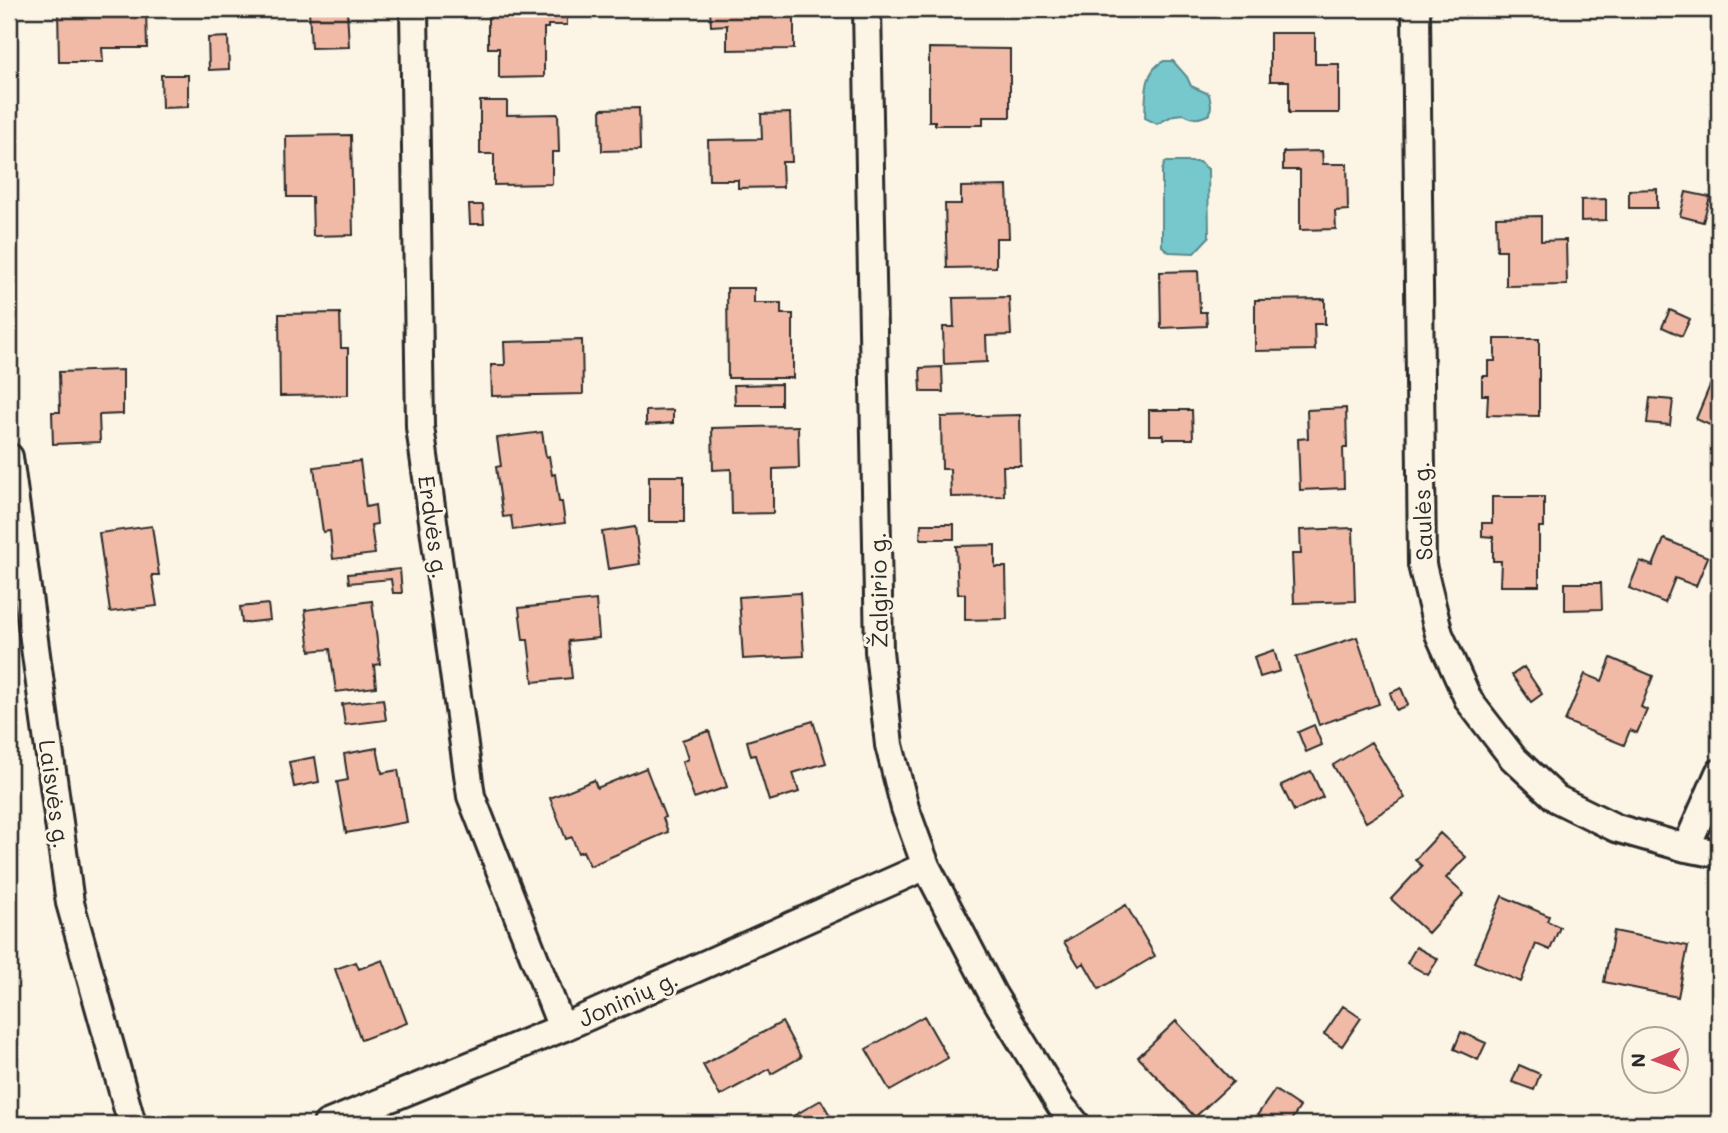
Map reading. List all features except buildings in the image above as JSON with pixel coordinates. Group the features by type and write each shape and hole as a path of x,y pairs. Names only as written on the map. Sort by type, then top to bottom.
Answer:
{"street":[{"name":"Erdvės g.","path":"414,9 420,427 471,796 562,1028"},
{"name":"Žalgirio g.","path":"867,9 879,651 889,745 905,808 926,866 992,993 1061,1106 1076,1124"},
{"name":"Saulės g.","path":"1416,9 1422,565 1439,634 1469,701 1513,758 1557,799 1616,828 1686,848 1719,853"},
{"name":"Laisvės g.","path":"9,457 70,903 132,1124"},
{"path":"1686,848 1719,774"},
{"name":"Joninių g.","path":"327,1124 562,1028 926,866"}],"water":[{"path":"1164,61 1173,61 1191,86 1209,94 1210,114 1197,118 1184,114 1174,115 1157,124 1145,118 1149,78 1157,65"},
{"path":"1165,162 1199,162 1208,169 1209,237 1194,253 1169,252 1162,246 1162,171"}]}
